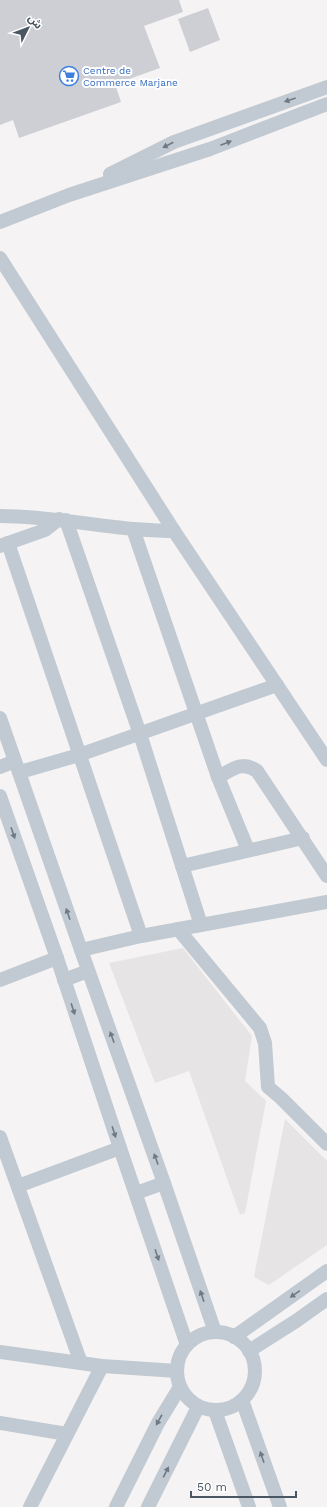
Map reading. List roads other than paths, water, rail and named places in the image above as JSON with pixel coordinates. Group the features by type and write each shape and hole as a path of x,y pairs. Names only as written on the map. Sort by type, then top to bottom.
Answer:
{"street":[{"path":"69,195 174,142 327,87"},
{"path":"0,222 69,195 210,149 327,104"},
{"path":"0,258 174,532 327,760"},
{"path":"0,516 63,520 133,529 174,532"},
{"path":"63,520 45,530 4,545 80,755 141,936"},
{"path":"63,520 140,734 201,925"},
{"path":"133,529 218,777 248,850"},
{"path":"0,767 18,767 80,755 276,685"},
{"path":"0,718 215,1332"},
{"path":"218,777 242,766 252,768 263,779 327,876"},
{"path":"0,796 57,958 187,1345"},
{"path":"182,866 303,838"},
{"path":"81,950 141,936 327,902"},
{"path":"178,929 260,1028 265,1043 268,1087 327,1144"},
{"path":"0,980 57,958"},
{"path":"64,980 88,971"},
{"path":"0,1137 81,1363"},
{"path":"18,1186 120,1148"},
{"path":"136,1193 164,1183"},
{"path":"234,1337 327,1271"},
{"path":"249,1351 327,1299"},
{"path":"215,1332 225,1333 234,1337 249,1351 254,1364 255,1377 251,1390 242,1400 230,1408 216,1411 198,1407 188,1400 180,1387 176,1371 179,1357 187,1345 195,1338 204,1334 215,1332"},
{"path":"0,1351 102,1366 176,1371"},
{"path":"30,1507 102,1366"},
{"path":"116,1507 158,1423 180,1387"},
{"path":"242,1400 280,1507"},
{"path":"148,1507 198,1407"},
{"path":"216,1411 249,1507"},
{"path":"2,1428 67,1434"}],"place":[{"name":"Centre de Commerce Marjane","path":"69,76"}]}
